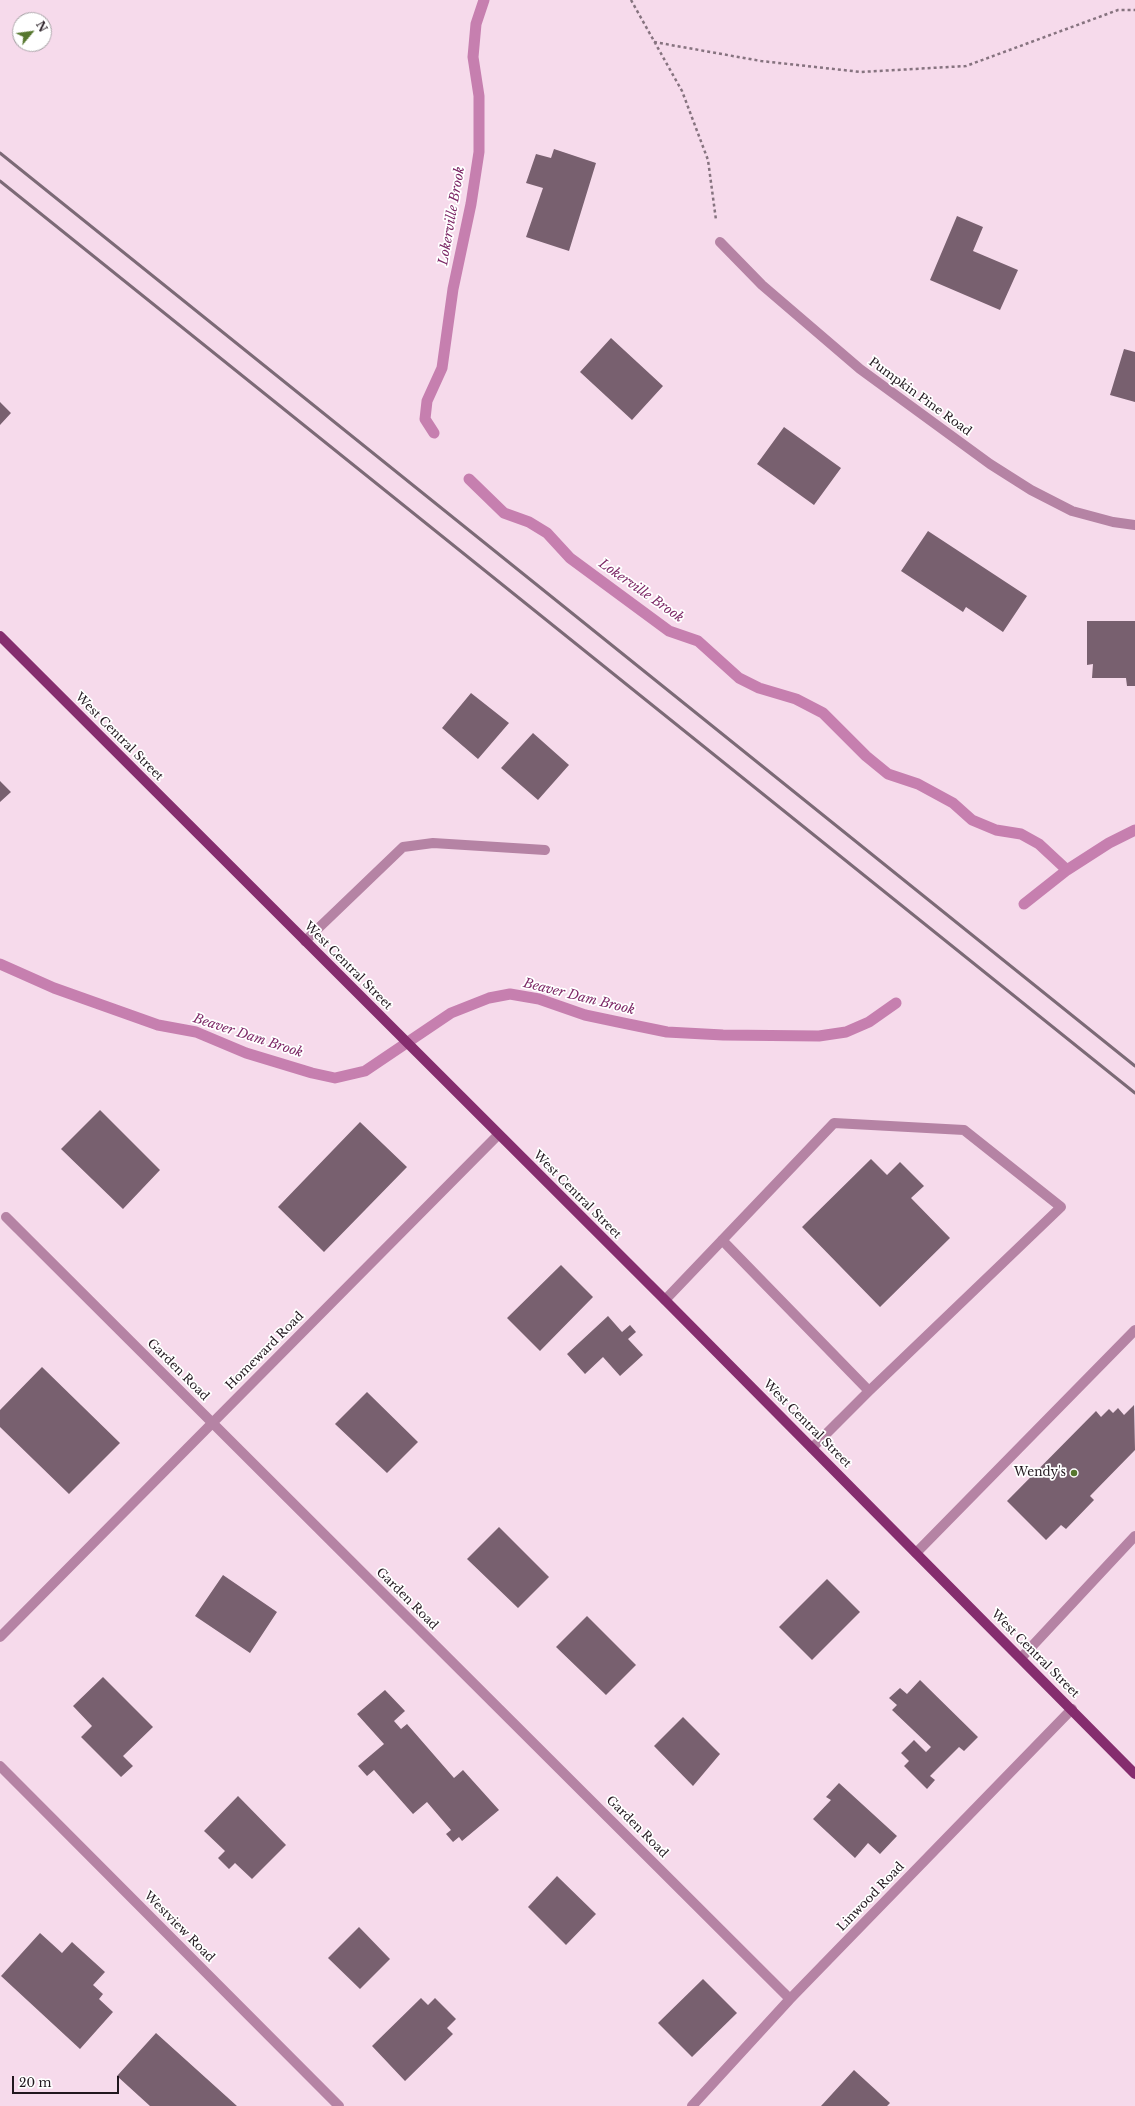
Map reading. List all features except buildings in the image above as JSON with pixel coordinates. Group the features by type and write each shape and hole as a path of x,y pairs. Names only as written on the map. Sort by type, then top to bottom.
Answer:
{"main road":[{"name":"West Central Street","path":"0,636 498,1135 665,1300 1135,1774"}],"street":[{"name":"Pumpkin Pine Road","path":"720,242 762,285 860,369 990,464 1031,490 1072,511 1113,522 1135,525"},
{"path":"305,941 403,847 433,843 545,850"},
{"path":"665,1300 834,1123 964,1130 1061,1207 868,1391 812,1448"},
{"name":"Homeward Road","path":"0,1637 498,1135"},
{"name":"Garden Road","path":"6,1217 790,1999"},
{"path":"722,1240 868,1391"},
{"path":"916,1553 1135,1330"},
{"path":"1021,1658 1135,1536"},
{"name":"Linwood Road","path":"692,2106 790,1999 1072,1709"},
{"name":"Westview Road","path":"0,1766 339,2106"}],"path":[{"path":"631,0 682,91 708,160 720,242"},
{"path":"654,42 761,61 861,72 959,67 966,66 1118,10 1135,10"}],"waterway":[{"name":"Lokerville Brook","path":"434,433 425,419 427,401 442,368 453,289 471,204 479,152 479,96 473,57 476,24 484,0"},
{"name":"Lokerville Brook","path":"469,479 504,513 529,522 547,533 570,558 669,631 698,641 739,678 759,688 796,699 823,713 866,756 888,774 918,784 953,803 972,820 996,830 1021,834 1039,844 1067,870"},
{"name":"Beaver Dam Brook","path":"1024,904 1067,870 1109,843 1135,830"},
{"name":"Beaver Dam Brook","path":"0,964 54,988 158,1025 196,1032 246,1053 312,1073 335,1078 365,1071 451,1013 489,998 510,994 539,999 585,1015 667,1032 723,1035 819,1036 846,1032 869,1022 896,1003"}],"railway":[{"path":"0,153 1135,1066"},
{"path":"0,181 1135,1093"}],"place":[{"name":"Wendy's","path":"1074,1473"}]}
